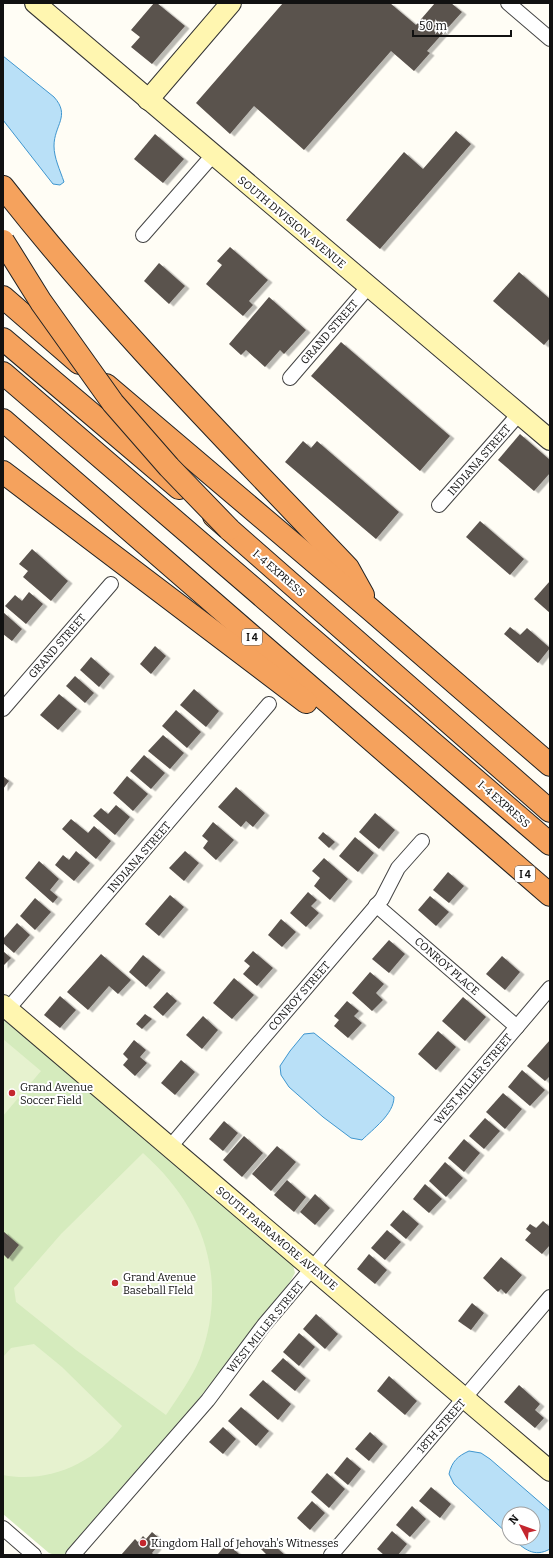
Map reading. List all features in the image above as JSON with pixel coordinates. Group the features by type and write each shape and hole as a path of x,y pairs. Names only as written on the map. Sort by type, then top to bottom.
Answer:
{"highway":[{"path":"3,187 109,313 188,400 348,568 370,608"},
{"path":"3,241 41,302 113,403 169,467 229,529"},
{"path":"3,297 370,608 550,765"},
{"name":"I-4 EXPRESS","path":"3,339 33,366 229,529 550,811"},
{"name":"I-4 EXPRESS","path":"3,373 550,844"},
{"name":"I 4","path":"3,420 550,895"},
{"path":"3,472 194,618 246,655 501,854"}],"street":[{"name":"SOUTH DIVISION AVENUE","path":"35,3 550,440"},
{"path":"148,100 231,3"},
{"path":"508,3 550,39"},
{"path":"143,235 213,155"},
{"name":"GRAND STREET","path":"290,378 369,286"},
{"name":"INDIANA STREET","path":"439,505 519,414"},
{"name":"GRAND STREET","path":"3,709 111,584"},
{"name":"INDIANA STREET","path":"6,1007 269,704"},
{"name":"CONROY STREET","path":"170,1147 382,898 398,868 422,841"},
{"name":"CONROY PLACE","path":"376,905 517,1027"},
{"name":"WEST MILLER STREET","path":"73,1555 208,1400 264,1325 550,988"},
{"name":"SOUTH PARRAMORE AVENUE","path":"6,1007 550,1472"},
{"name":"18TH STREET","path":"331,1555 550,1297"},
{"path":"3,1528 34,1555"}],"green space":[{"path":"3,1017 293,1265 295,1273 279,1298 253,1328 182,1420 68,1555 55,1555 49,1553 3,1514"},
{"name":"Grand Avenue Soccer Field","path":"3,1039 41,1071 3,1116"},
{"name":"Grand Avenue Baseball FIeld","path":"143,1153 164,1174 182,1197 195,1221 205,1246 211,1273 212,1300 208,1329 200,1358 189,1380 166,1415 76,1350 16,1302 14,1288 61,1234"},
{"path":"34,1344 62,1367 122,1426 98,1451 69,1468 37,1476 20,1477 3,1475 3,1357 11,1348"}],"water":[{"path":"3,56 54,97 59,104 61,115 56,132 54,150 64,182 60,185 53,184 3,120"},
{"path":"314,1033 394,1097 391,1109 387,1115 362,1140 351,1138 323,1117 289,1087 281,1075 280,1066 290,1051 304,1034"},
{"path":"469,1451 481,1453 550,1511 550,1549 539,1553 530,1551 521,1546 541,1546 541,1506 501,1506 501,1528 454,1484 449,1474 454,1462"}],"building":[{"path":"154,3 157,3 185,26 152,64 131,47 140,37 131,30"},
{"path":"283,3 390,3 416,25 435,3 451,3 462,12 427,51 430,53 414,71 391,51 304,150 254,106 230,134 196,103"},
{"path":"456,131 471,144 380,249 346,220 404,152 423,169"},
{"path":"155,134 184,159 163,183 134,159"},
{"path":"230,247 268,280 249,301 253,305 243,316 206,284 222,265 217,261"},
{"path":"159,263 185,286 169,304 144,281"},
{"path":"519,272 550,299 550,338 544,345 493,301"},
{"path":"269,297 306,330 284,354 280,350 265,367 246,350 241,355 229,344"},
{"path":"341,342 450,436 420,471 311,376"},
{"path":"520,434 550,460 550,473 534,491 498,460"},
{"path":"303,441 311,448 317,441 399,512 376,539 285,462"},
{"path":"480,521 524,559 510,575 466,537"},
{"path":"32,549 68,581 51,601 23,577 28,571 19,564"},
{"path":"550,581 550,613 534,599"},
{"path":"29,592 43,604 26,624 5,606 15,595 22,601"},
{"path":"3,612 22,629 12,641 3,634"},
{"path":"510,627 520,635 527,628 550,648 538,663 504,634"},
{"path":"155,646 166,656 151,674 140,664"},
{"path":"91,657 110,674 99,687 80,670"},
{"path":"75,676 94,693 85,703 66,686"},
{"path":"194,689 219,711 206,727 180,705"},
{"path":"59,694 77,709 58,730 40,715"},
{"path":"176,710 201,732 187,748 162,726"},
{"path":"163,735 184,753 170,769 148,751"},
{"path":"144,755 165,773 151,789 130,771"},
{"path":"3,776 9,781 3,789"},
{"path":"127,776 148,794 133,811 113,793"},
{"path":"236,787 265,813 253,827 246,821 241,827 218,807"},
{"path":"116,805 130,817 115,835 93,816 101,808 108,814"},
{"path":"375,813 395,830 379,849 359,832"},
{"path":"71,819 88,833 94,826 111,841 96,859 62,829"},
{"path":"213,822 234,840 216,860 203,848 208,841 202,836"},
{"path":"323,832 335,842 329,848 318,838"},
{"path":"355,837 374,853 358,872 339,856"},
{"path":"76,851 90,863 74,881 55,865 63,855 69,860"},
{"path":"185,851 199,863 184,881 169,868"},
{"path":"324,858 348,879 330,900 314,886 320,878 312,871"},
{"path":"39,861 59,879 50,890 58,897 53,903 25,878"},
{"path":"448,872 464,886 449,903 433,890"},
{"path":"308,892 317,900 311,906 319,913 306,927 290,913"},
{"path":"170,895 184,907 159,936 145,924"},
{"path":"430,896 449,912 436,926 418,910"},
{"path":"35,898 51,912 35,930 20,916"},
{"path":"281,919 296,932 282,947 268,935"},
{"path":"17,923 30,935 14,953 3,943 3,939"},
{"path":"389,940 405,954 389,973 372,959"},
{"path":"3,951 11,958 3,966"},
{"path":"253,951 273,968 257,986 243,974 250,966 244,961"},
{"path":"101,954 131,980 118,994 109,986 88,1010 67,992"},
{"path":"143,955 161,970 146,987 129,972"},
{"path":"502,956 520,972 505,990 486,974"},
{"path":"370,972 384,984 376,993 383,1000 372,1011 352,993"},
{"path":"234,978 254,995 232,1019 213,1003"},
{"path":"167,992 177,1001 163,1016 153,1007"},
{"path":"60,996 76,1010 60,1028 44,1015"},
{"path":"463,997 486,1017 465,1041 442,1021"},
{"path":"347,1001 359,1011 354,1016 362,1023 348,1038 334,1026 339,1020 334,1016"},
{"path":"145,1014 152,1019 142,1029 136,1024"},
{"path":"203,1016 218,1030 202,1049 186,1035"},
{"path":"438,1031 456,1047 436,1070 418,1054"},
{"path":"134,1040 146,1050 140,1057 147,1063 135,1076 123,1065 128,1059 123,1054"},
{"path":"550,1040 550,1076 545,1081 527,1066"},
{"path":"181,1060 195,1072 175,1095 161,1083"},
{"path":"522,1070 545,1090 530,1106 508,1087"},
{"path":"503,1093 522,1109 505,1129 486,1112"},
{"path":"485,1118 500,1131 484,1149 469,1136"},
{"path":"224,1121 238,1133 223,1151 209,1139"},
{"path":"244,1136 263,1153 242,1177 223,1160"},
{"path":"464,1139 480,1153 464,1172 448,1158"},
{"path":"277,1146 296,1162 271,1191 252,1174"},
{"path":"445,1162 463,1178 446,1197 429,1181"},
{"path":"287,1180 306,1197 294,1212 274,1195"},
{"path":"425,1184 442,1199 429,1213 413,1199"},
{"path":"315,1194 330,1208 315,1225 300,1212"},
{"path":"403,1210 419,1224 406,1239 390,1225"},
{"path":"543,1221 550,1227 550,1245 542,1254 525,1240 531,1233 526,1229 530,1224 536,1228"},
{"path":"387,1230 401,1242 385,1260 371,1248"},
{"path":"3,1231 19,1245 8,1259 3,1254"},
{"path":"369,1254 387,1270 375,1284 357,1269"},
{"path":"501,1257 522,1275 506,1294 501,1289 498,1292 483,1278"},
{"path":"472,1303 484,1313 471,1330 458,1321"},
{"path":"316,1314 338,1334 325,1349 303,1329"},
{"path":"299,1333 315,1347 299,1366 283,1352"},
{"path":"283,1358 306,1378 295,1391 271,1371"},
{"path":"389,1376 417,1401 405,1415 377,1391"},
{"path":"263,1380 291,1404 278,1420 249,1395"},
{"path":"519,1385 540,1404 535,1410 544,1418 535,1428 504,1402"},
{"path":"241,1407 269,1431 256,1446 228,1421"},
{"path":"223,1427 236,1439 223,1454 209,1442"},
{"path":"370,1432 383,1444 369,1461 355,1449"},
{"path":"347,1457 361,1469 348,1485 334,1473"},
{"path":"327,1473 345,1489 329,1508 311,1492"},
{"path":"431,1487 451,1504 440,1518 419,1501"},
{"path":"312,1501 325,1513 310,1530 297,1518"},
{"path":"412,1506 426,1519 410,1537 396,1525"},
{"path":"392,1531 407,1544 398,1555 384,1555 377,1549"},
{"name":"Kingdom Hall of Jehovah's Witnesses","path":"152,1532 159,1538 153,1544 157,1547 152,1553 154,1555 121,1555 135,1539 138,1542 143,1536 146,1539"},
{"path":"267,1539 285,1555 265,1555 266,1554 260,1548"},
{"path":"227,1543 239,1554 238,1555 218,1554"}],"place":[{"name":"Grand Avenue Soccer Field","path":"12,1093"},
{"name":"Grand Avenue Baseball FIeld","path":"115,1283"},
{"name":"Kingdom Hall of Jehovah's Witnesses","path":"143,1543"}]}
